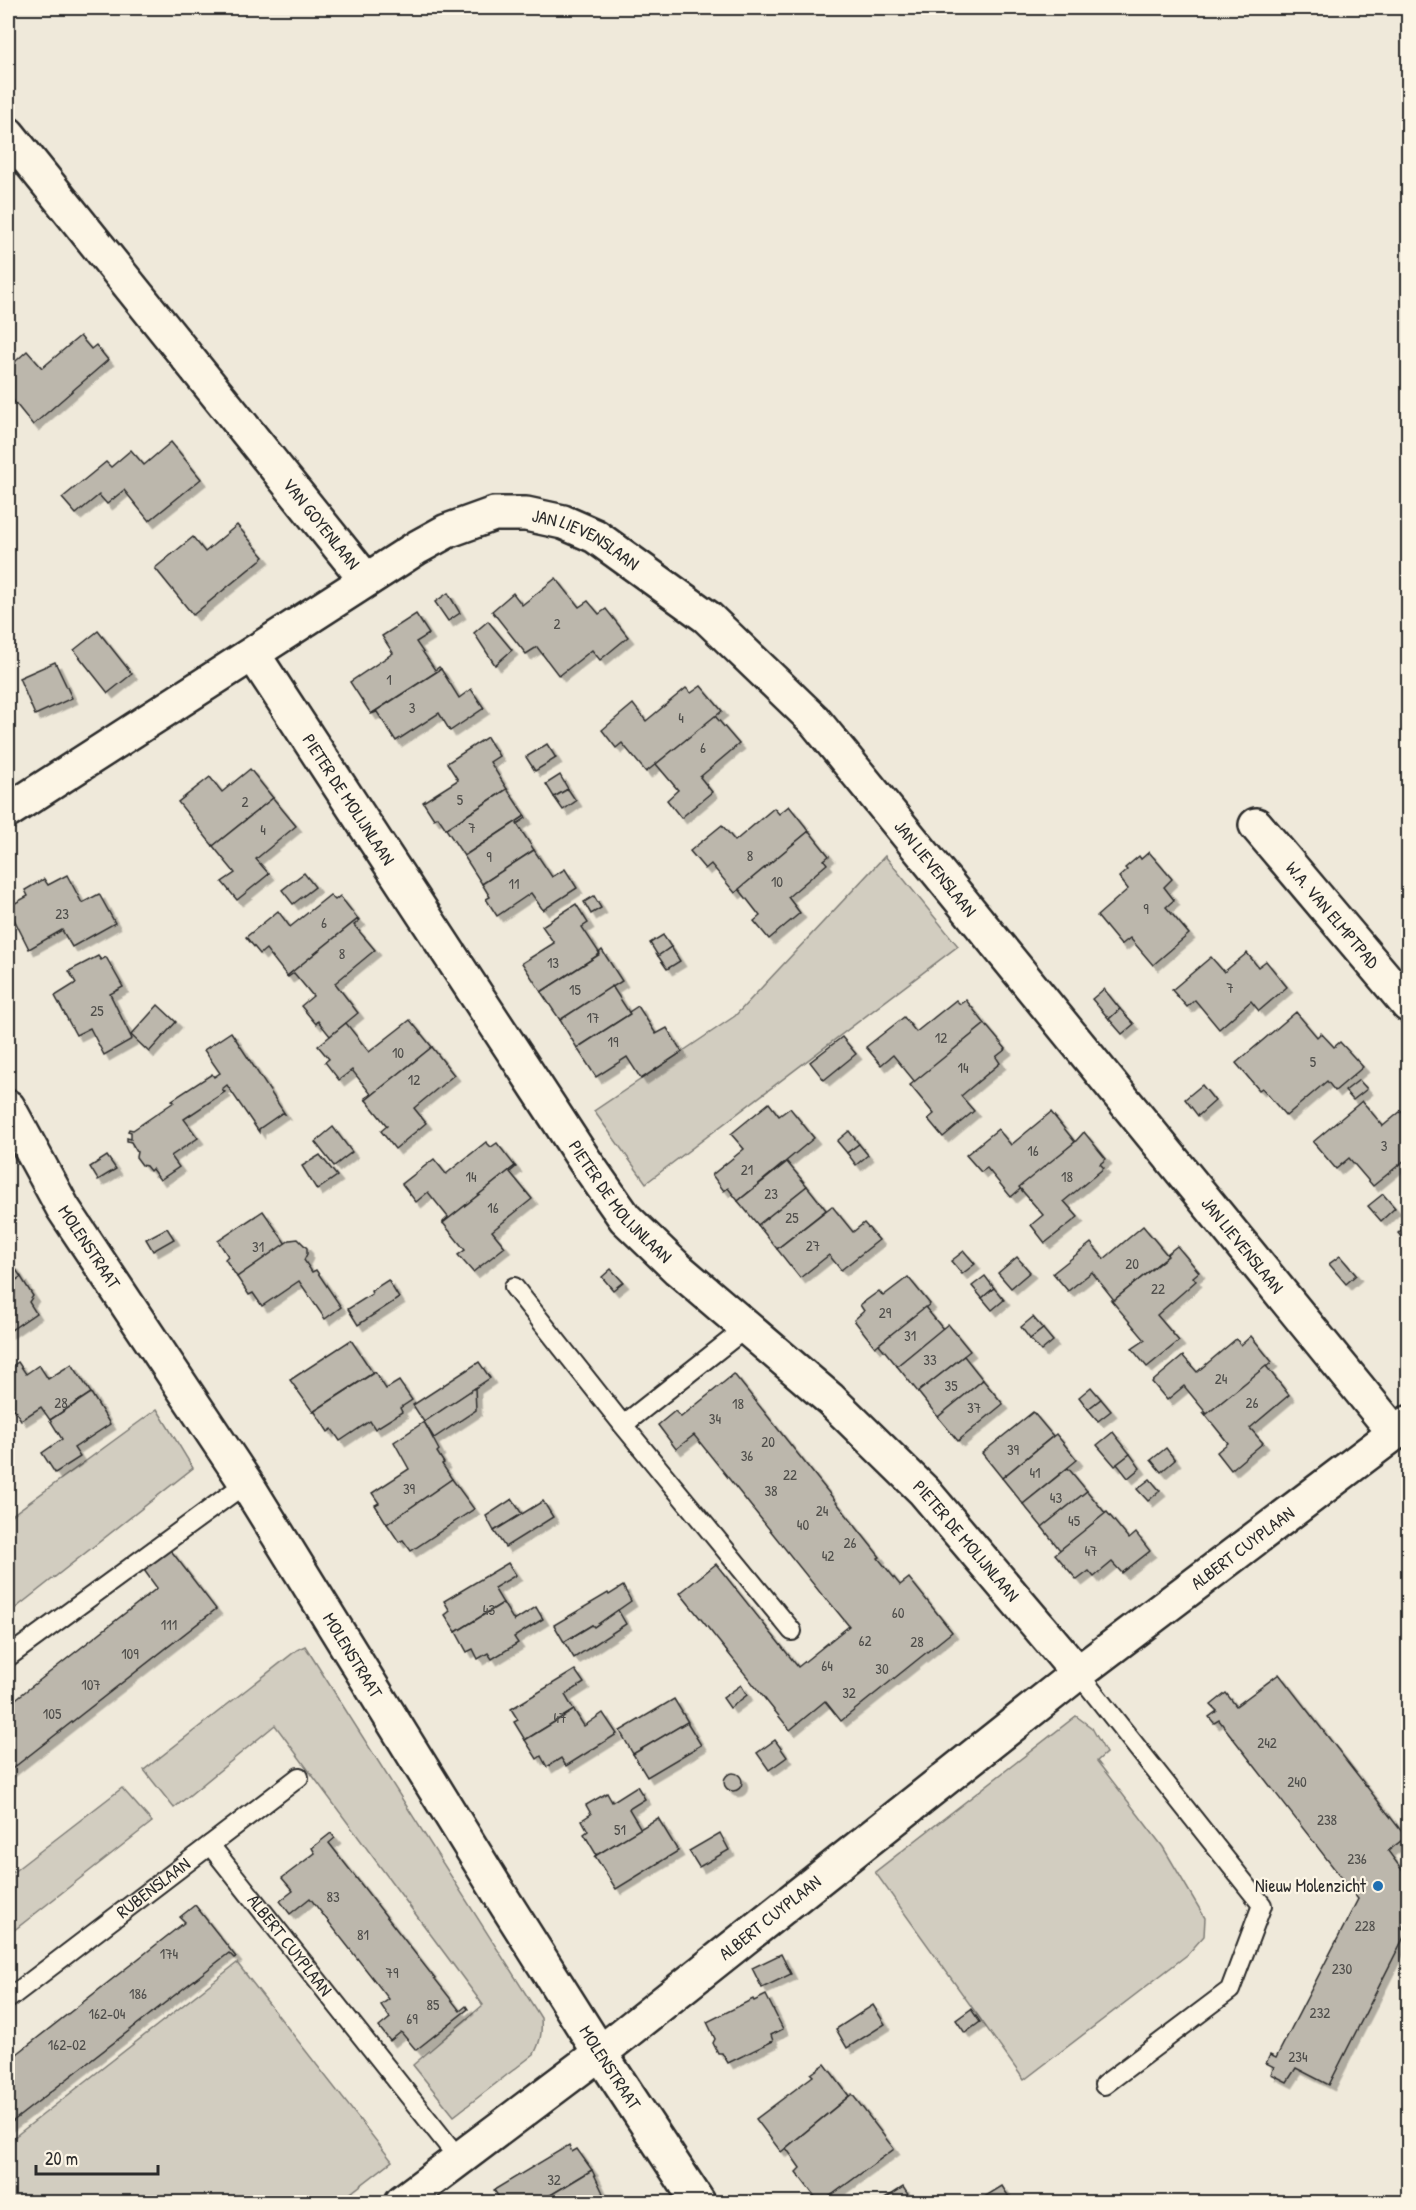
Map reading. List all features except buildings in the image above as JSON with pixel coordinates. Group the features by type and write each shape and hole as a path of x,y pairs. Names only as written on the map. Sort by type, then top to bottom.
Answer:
{"street":[{"name":"VAN GOYENLAAN","path":"8,134 366,580 8,811"},
{"name":"JAN LIEVENSLAAN","path":"366,580 447,531 494,514 526,514 563,522 595,536 707,617 814,720 1402,1428"},
{"name":"PIETER DE MOLIJNLAAN","path":"253,654 585,1161 625,1218 678,1269 830,1399 924,1491 1078,1673"},
{"name":"W.A. VAN ELMPTPAD","path":"1256,825 1408,1005"},
{"name":"MOLENSTRAAT","path":"8,1107 63,1208 246,1483 600,2053 698,2202"},
{"name":"ALBERT CUYPLAAN","path":"411,2200 459,2159 600,2053 1078,1673 1402,1428"}],"lane":[{"path":"513,1287 792,1631"},
{"path":"623,1425 747,1327"},
{"path":"8,1657 246,1483"},
{"path":"1078,1673 1262,1905 1230,1990 1104,2085"},
{"name":"RUBENSLAAN","path":"8,1999 299,1777"},
{"name":"ALBERT CUYPLAAN","path":"210,1845 459,2159"}],"shaded area":[{"path":"885,856 958,946 646,1183 594,1111 735,1016"},
{"path":"157,1409 193,1468 8,1614 8,1518"},
{"path":"305,1646 541,2018 540,2036 534,2054 454,2116 413,2065 483,2005 275,1725 174,1808 144,1770"},
{"path":"1076,1716 1092,1728 1106,1753 1097,1761 1163,1847 1205,1918 1204,1936 1187,1955 1024,2080 875,1872"},
{"path":"122,1788 152,1822 8,1935 8,1876"},
{"path":"237,1963 392,2161 339,2202 8,2202 8,2142"}],"place":[{"name":"Nieuw Molenzicht","path":"1378,1886"}]}
